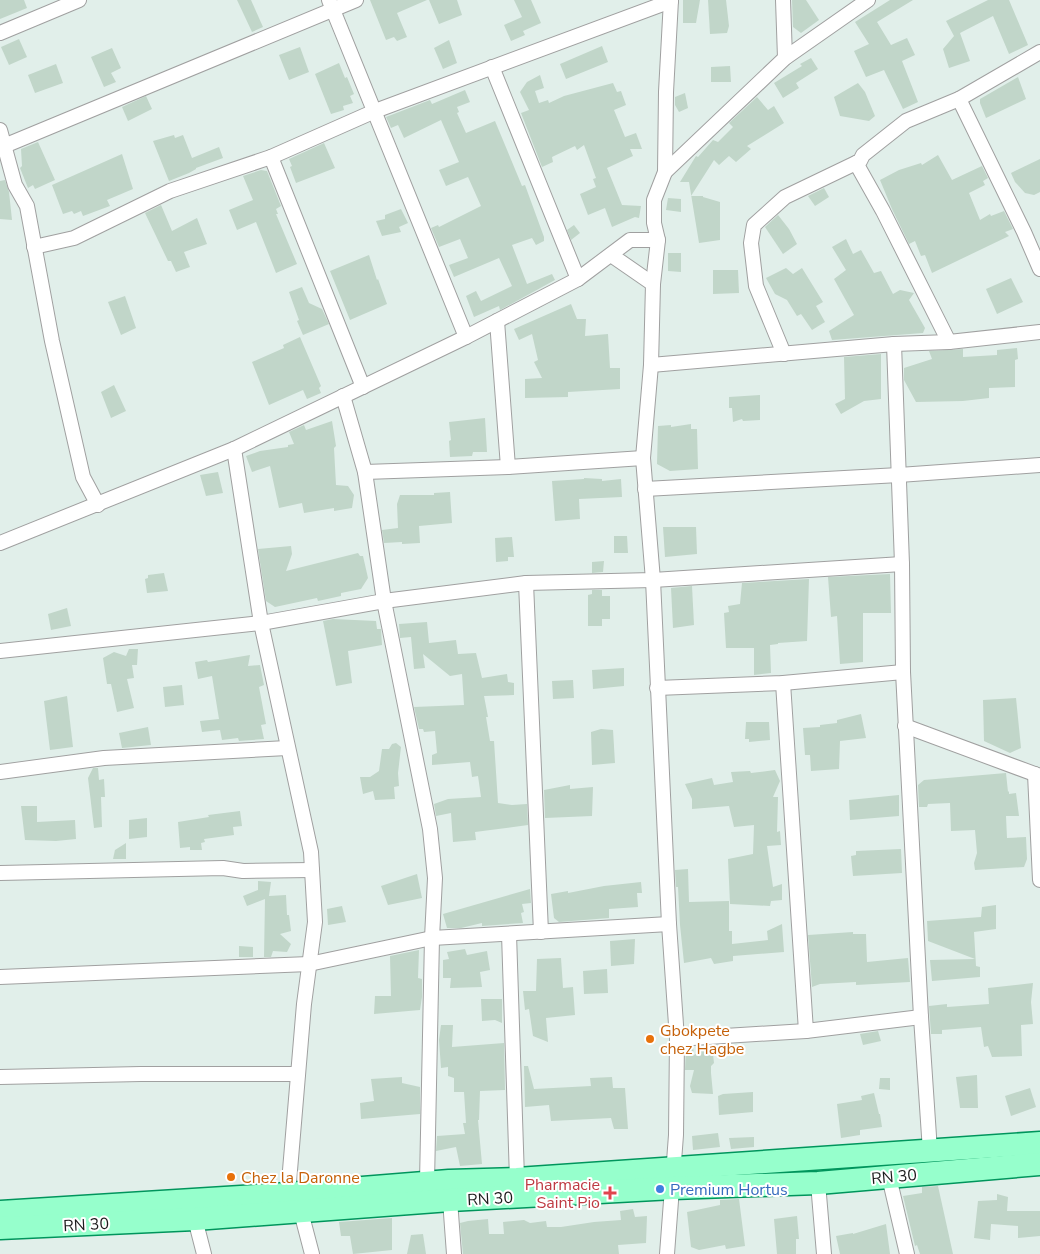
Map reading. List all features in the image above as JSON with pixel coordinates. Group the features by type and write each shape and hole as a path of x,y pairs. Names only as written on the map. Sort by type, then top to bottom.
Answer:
{"main road":[{"name":"RN 30","path":"0,1212 450,1200 930,1151 1040,1143"},
{"name":"RN 30","path":"0,1228 195,1219 427,1182 517,1178 673,1178 818,1183 1040,1164"}],"street":[{"path":"0,34 80,0"},
{"path":"4,146 332,4 356,0"},
{"path":"34,247 74,238 170,191 271,158 375,112 671,0 666,92 665,172 654,200 654,223 658,240 653,284 651,365 643,458 653,580 669,924 677,1040 676,1135 667,1254"},
{"path":"783,0 785,58"},
{"path":"665,172 785,58 868,0"},
{"path":"332,4 466,337"},
{"path":"784,354 756,286 750,243 754,226 785,197 860,161 863,155 906,121 958,99 1040,52"},
{"path":"492,67 578,279"},
{"path":"958,99 1024,232 1040,269"},
{"path":"0,130 15,185 27,206 52,341 83,476 98,505"},
{"path":"271,158 363,387"},
{"path":"856,163 883,211 949,342"},
{"path":"0,183 15,185"},
{"path":"0,543 234,449 466,337 578,279 630,240 658,240"},
{"path":"611,255 653,284"},
{"path":"497,321 508,467"},
{"path":"651,365 894,344 949,342 1040,332"},
{"path":"894,344 902,564 902,672 930,1151"},
{"path":"343,396 365,472 384,601 430,829 435,878 427,1182"},
{"path":"234,449 261,623 311,852 315,922 304,1004 298,1074 294,1203 312,1254"},
{"path":"365,472 508,467 643,458"},
{"path":"645,489 1040,465"},
{"path":"0,650 261,623 384,601 526,583 653,580 902,564"},
{"path":"526,583 541,932"},
{"path":"658,688 783,683 902,672"},
{"path":"783,683 806,1031"},
{"path":"906,726 1038,775 1040,880"},
{"path":"0,772 104,758 287,748"},
{"path":"0,873 223,868 243,871 312,870"},
{"path":"0,977 309,964 432,938 669,924"},
{"path":"509,934 517,1178"},
{"path":"677,1040 806,1031 921,1017"},
{"path":"0,1077 141,1074 298,1074"},
{"path":"889,1177 907,1254"},
{"path":"818,1183 824,1254"},
{"path":"450,1200 454,1254"},
{"path":"195,1219 204,1254"}],"building":[{"path":"0,0 24,0 27,8 0,19"},
{"path":"237,0 251,0 263,27 252,32"},
{"path":"370,0 427,0 397,13 407,37 397,41 394,37 386,40"},
{"path":"429,0 457,0 462,15 439,24"},
{"path":"514,0 531,0 541,23 523,31 525,35 511,41 504,25 522,17"},
{"path":"683,0 700,0 696,23 683,23"},
{"path":"708,0 726,0 729,26 727,33 710,34"},
{"path":"792,0 806,0 819,20 801,33 793,27"},
{"path":"890,0 913,0 877,22 891,45 907,38 915,55 902,61 918,102 903,109 884,70 866,77 854,51 869,44 855,22"},
{"path":"988,0 1009,0 1028,45 1009,54 993,16 960,33 970,61 949,68 943,49 954,36 946,21"},
{"path":"19,39 27,57 9,65 1,47"},
{"path":"449,40 457,63 443,69 434,48"},
{"path":"602,46 608,62 566,79 560,64"},
{"path":"300,47 309,72 289,80 279,55"},
{"path":"112,48 121,68 111,73 116,82 104,87 91,57"},
{"path":"811,58 818,69 796,83 799,88 783,98 774,83 802,66 800,64"},
{"path":"339,63 354,94 350,96 353,103 343,106 344,110 331,114 315,74"},
{"path":"56,64 63,83 35,93 28,75"},
{"path":"730,66 731,82 711,82 711,67"},
{"path":"540,75 544,88 535,91 539,103 548,100 549,103 564,96 613,83 617,92 621,91 626,105 614,110 625,137 636,133 642,149 630,149 633,156 607,168 622,205 641,206 639,218 635,217 612,227 605,208 588,215 580,194 596,187 593,179 596,178 584,145 577,150 575,146 552,157 553,162 542,167 521,113 529,110 520,92 527,82"},
{"path":"1018,77 1026,99 986,118 980,99"},
{"path":"858,83 865,92 875,116 869,121 840,116 834,97"},
{"path":"465,90 470,102 457,107 459,112 457,113 466,133 495,121 522,186 525,185 544,237 544,241 536,245 532,238 512,245 527,284 552,274 555,280 500,310 499,306 474,317 466,296 476,291 481,301 512,286 499,258 454,277 449,265 468,258 460,239 439,247 431,228 438,225 439,227 481,206 468,177 446,186 439,170 459,162 441,120 404,138 398,125 391,128 386,117 430,100 432,104"},
{"path":"685,93 688,108 679,112 675,105 675,97"},
{"path":"146,96 152,109 128,121 122,107"},
{"path":"757,97 768,110 774,106 784,123 747,146 751,149 736,162 729,156 719,165 714,160 691,196 689,182 680,182 696,156 698,157 713,140 718,142 733,127 729,123"},
{"path":"174,135 175,138 183,135 192,158 219,147 223,158 169,181 153,141"},
{"path":"38,142 55,180 35,189 33,185 28,188 20,168 22,166 21,149"},
{"path":"324,143 335,168 296,183 289,159"},
{"path":"122,154 133,189 107,200 110,206 83,216 81,211 74,214 72,211 63,214 52,185"},
{"path":"938,155 952,180 982,166 988,178 983,181 985,185 969,193 980,220 990,214 991,216 1004,211 1013,229 1005,232 1009,236 932,273 925,255 921,256 915,241 909,244 880,180 899,170 921,163 922,165"},
{"path":"1040,159 1040,192 1034,195 1025,193 1015,182 1011,173"},
{"path":"261,170 267,171 281,206 276,209 278,214 276,214 297,264 276,273 256,222 237,230 229,210 253,200 243,176"},
{"path":"5,180 9,192 12,220 0,219 0,181"},
{"path":"824,188 829,197 815,206 808,196"},
{"path":"691,196 703,196 720,202 720,240 699,243"},
{"path":"668,198 681,199 681,212 666,210"},
{"path":"161,205 172,231 197,218 207,244 184,252 190,267 176,272 171,261 168,261 145,213"},
{"path":"401,209 408,223 399,227 401,232 382,236 376,221 385,219 385,215"},
{"path":"778,215 789,229 797,244 783,254 765,227"},
{"path":"574,225 580,233 571,240 567,230"},
{"path":"846,239 853,254 861,250 874,273 881,271 893,294 900,290 914,293 909,300 925,328 923,333 832,340 829,331 854,315 834,279 846,270 832,247"},
{"path":"668,253 681,253 681,272 668,271"},
{"path":"369,255 387,304 350,320 330,271"},
{"path":"786,268 793,274 802,268 823,302 816,306 825,322 812,330 801,314 797,316 787,300 775,294 766,278"},
{"path":"713,270 738,270 739,293 713,294"},
{"path":"1011,278 1023,302 997,314 986,289"},
{"path":"302,287 309,303 322,309 329,324 303,335 289,292"},
{"path":"125,296 136,328 121,335 108,302"},
{"path":"571,304 577,319 586,319 585,336 608,334 610,368 620,368 620,389 568,392 568,397 525,398 525,379 542,378 534,362 538,360 532,334 519,340 514,329"},
{"path":"300,337 321,386 319,388 321,393 307,399 303,390 269,405 252,362 284,348 283,345"},
{"path":"1017,348 1018,359 1015,360 1015,387 989,388 989,398 963,401 916,402 904,380 904,368 932,359 929,351 963,349 963,357 997,355 997,350"},
{"path":"881,354 881,399 864,401 841,414 835,404 845,399 844,357"},
{"path":"114,385 126,411 111,418 101,392"},
{"path":"760,395 760,420 743,421 742,419 733,422 732,408 729,408 729,397"},
{"path":"485,418 487,452 473,452 472,456 450,457 449,422"},
{"path":"332,421 336,446 334,448 336,485 348,486 354,495 352,508 334,511 334,508 304,513 302,503 279,508 270,466 252,472 246,456 260,451 288,447 288,445 294,444 289,432 304,425 306,430"},
{"path":"691,424 691,429 697,429 698,469 670,471 657,464 658,426 671,425 671,427"},
{"path":"218,472 223,493 206,496 200,475"},
{"path":"584,478 602,479 602,481 621,479 622,497 579,499 580,519 555,521 552,481"},
{"path":"450,492 452,523 419,526 420,543 384,543 382,530 398,528 397,504 400,495 434,495 434,493"},
{"path":"663,527 696,527 697,554 665,557"},
{"path":"614,536 627,536 628,553 614,553"},
{"path":"512,537 514,557 508,557 508,561 496,562 495,538"},
{"path":"291,546 292,554 286,571 358,553 360,556 363,556 368,578 361,589 341,593 341,596 318,601 317,598 275,607 266,601 258,549"},
{"path":"604,561 603,572 592,573 592,562"},
{"path":"164,573 168,591 147,593 145,579 148,578 148,575"},
{"path":"890,574 891,613 863,613 863,662 840,664 837,616 831,617 828,577"},
{"path":"809,579 807,641 770,645 771,673 754,675 754,648 726,648 724,613 729,612 728,606 740,604 742,583"},
{"path":"692,586 694,625 673,628 671,588"},
{"path":"592,590 602,590 602,596 610,596 610,619 602,619 602,626 588,626 588,595 592,594"},
{"path":"67,608 71,626 51,630 48,614"},
{"path":"333,619 376,621 377,629 381,629 382,645 348,651 352,683 336,686 323,621"},
{"path":"427,622 429,643 456,640 458,654 476,653 482,678 507,674 508,682 514,683 514,695 484,696 488,717 486,717 490,741 494,741 498,803 512,805 527,804 528,825 475,832 476,840 453,842 451,813 436,816 434,804 448,799 481,797 478,776 472,777 470,762 432,765 432,755 437,753 435,731 424,732 423,729 419,729 414,707 464,705 462,674 450,676 423,654 425,668 414,669 411,637 400,638 399,624"},
{"path":"129,649 138,649 137,665 132,665 134,678 127,679 134,708 117,712 111,684 107,684 103,658 114,652 126,656"},
{"path":"250,655 248,666 260,665 264,685 259,687 266,724 261,725 264,739 239,741 238,738 222,740 220,730 202,732 200,721 219,719 212,676 198,679 195,662 207,660 208,662"},
{"path":"624,668 624,686 593,689 592,670"},
{"path":"573,680 574,698 553,699 552,681"},
{"path":"182,685 184,705 165,707 163,687"},
{"path":"67,696 73,747 50,750 44,701"},
{"path":"1016,698 1021,748 1010,753 984,741 983,700"},
{"path":"861,714 866,738 840,741 839,769 811,771 810,755 805,755 803,728 837,723 837,720"},
{"path":"746,722 769,722 770,740 749,742 749,739 745,739"},
{"path":"148,727 151,745 122,748 119,733"},
{"path":"601,729 613,730 615,763 592,765 591,732"},
{"path":"396,743 401,747 398,773 399,786 394,787 395,799 375,800 373,791 363,794 360,777 370,777 379,771 382,749 389,749 392,744"},
{"path":"93,768 98,768 99,780 104,779 105,797 101,797 102,827 94,828 88,778"},
{"path":"775,770 780,781 773,797 778,797 777,832 780,831 781,845 767,846 773,887 782,884 782,900 771,901 770,906 730,904 728,859 753,854 754,825 734,827 729,806 692,809 692,799 685,784 712,778 714,785 733,782 731,772 750,771 751,773"},
{"path":"1006,773 1009,794 1016,793 1019,816 1006,816 1007,838 1026,837 1027,859 1024,867 975,870 974,863 977,853 975,830 951,831 950,803 928,804 927,807 919,807 918,785 924,780"},
{"path":"570,785 570,789 593,787 592,816 545,818 544,790"},
{"path":"899,795 899,816 850,820 849,800"},
{"path":"21,806 37,806 37,822 75,820 76,839 56,841 25,840"},
{"path":"240,811 242,826 233,827 234,835 204,839 205,842 201,843 202,850 190,850 190,847 180,848 178,822 209,817 208,815"},
{"path":"147,818 147,837 129,839 129,820"},
{"path":"126,843 126,859 113,859 115,850"},
{"path":"901,849 902,873 853,876 851,856 856,855 856,851"},
{"path":"688,869 689,902 729,901 729,931 732,931 732,944 768,940 767,931 782,924 784,952 733,956 733,961 714,964 711,958 684,963 675,870"},
{"path":"417,874 422,898 388,905 381,886"},
{"path":"258,881 271,882 269,896 286,895 287,915 289,915 291,931 280,934 291,944 287,952 273,951 271,957 264,957 265,899 247,906 243,896 258,890"},
{"path":"641,882 642,893 637,893 638,907 609,909 609,918 559,922 554,918 551,894"},
{"path":"530,889 531,903 522,904 524,912 521,913 523,923 482,926 482,923 461,928 447,928 443,914"},
{"path":"996,905 996,929 974,932 976,966 980,967 980,977 932,981 930,960 975,959 928,941 927,921 981,917 982,907"},
{"path":"342,906 346,922 328,925 327,909"},
{"path":"853,932 853,934 866,934 867,962 908,958 910,982 856,985 856,982 820,984 812,987 808,935"},
{"path":"635,939 634,964 611,966 610,941"},
{"path":"239,946 253,947 253,957 239,957"},
{"path":"465,949 467,955 487,951 490,970 480,972 482,987 450,988 451,978 443,978 443,960 449,959 447,952"},
{"path":"419,950 418,978 422,979 420,1010 374,1014 375,996 391,996 390,956"},
{"path":"561,958 563,988 573,987 575,1015 546,1018 548,1042 533,1036 529,1009 525,1010 523,991 536,991 537,959"},
{"path":"607,969 608,993 584,994 583,971"},
{"path":"1033,983 1031,1002 1033,1024 1021,1025 1022,1056 992,1057 988,1046 984,1047 981,1027 942,1030 942,1034 931,1034 929,1006 947,1004 947,1007 989,1004 988,988"},
{"path":"481,999 502,999 502,1023 495,1020 482,1021"},
{"path":"441,1025 453,1025 452,1047 504,1043 505,1090 480,1091 478,1120 482,1164 460,1166 456,1147 436,1151 437,1136 465,1134 463,1123 466,1123 464,1092 454,1092 454,1078 448,1076 448,1067 441,1068 439,1040"},
{"path":"878,1031 881,1041 863,1045 860,1034"},
{"path":"712,1046 714,1063 711,1066 713,1094 692,1093 690,1086 694,1070 685,1070 686,1047 693,1047 694,1055"},
{"path":"524,1066 528,1066 534,1089 591,1086 590,1078 612,1077 613,1088 625,1088 628,1129 614,1129 611,1118 551,1121 549,1105 525,1107"},
{"path":"977,1075 978,1108 960,1108 956,1077"},
{"path":"402,1077 402,1083 420,1087 420,1114 361,1119 360,1103 374,1101 371,1079"},
{"path":"880,1078 890,1078 890,1090 879,1089"},
{"path":"1030,1088 1036,1107 1011,1116 1005,1096"},
{"path":"753,1092 753,1112 719,1115 718,1096"},
{"path":"874,1093 882,1127 860,1130 860,1135 841,1138 837,1104 862,1100 861,1096"},
{"path":"718,1133 720,1147 693,1150 692,1136"},
{"path":"754,1137 754,1147 731,1149 729,1138"},
{"path":"938,1186 953,1254 920,1254 917,1245 915,1246 903,1196 922,1193 922,1187"},
{"path":"997,1194 1008,1197 1007,1211 1040,1211 1040,1236 1018,1238 1018,1226 991,1224 990,1240 974,1238 978,1201 997,1200"},
{"path":"739,1199 745,1246 726,1249 725,1245 699,1250 691,1247 687,1212 720,1205 720,1200"},
{"path":"633,1209 635,1217 647,1216 646,1243 618,1245 619,1254 463,1254 460,1223 488,1219 489,1234 504,1234 503,1222 524,1220 530,1223 546,1221 547,1227 561,1227 621,1220 620,1211"},
{"path":"797,1216 799,1239 796,1239 796,1254 777,1254 774,1219"},
{"path":"392,1218 392,1250 353,1254 350,1236 341,1236 339,1222"},
{"path":"886,1224 890,1254 840,1254 836,1236 853,1234"},
{"path":"423,1234 426,1254 407,1254 411,1235"}],"place":[{"name":"Gbokpete chez Hagbe","path":"650,1039"},
{"name":"Chez la Daronne","path":"231,1177"},
{"name":"Premium Hortus","path":"660,1189"},
{"name":"Pharmacie Saint Pio","path":"610,1193"}]}
